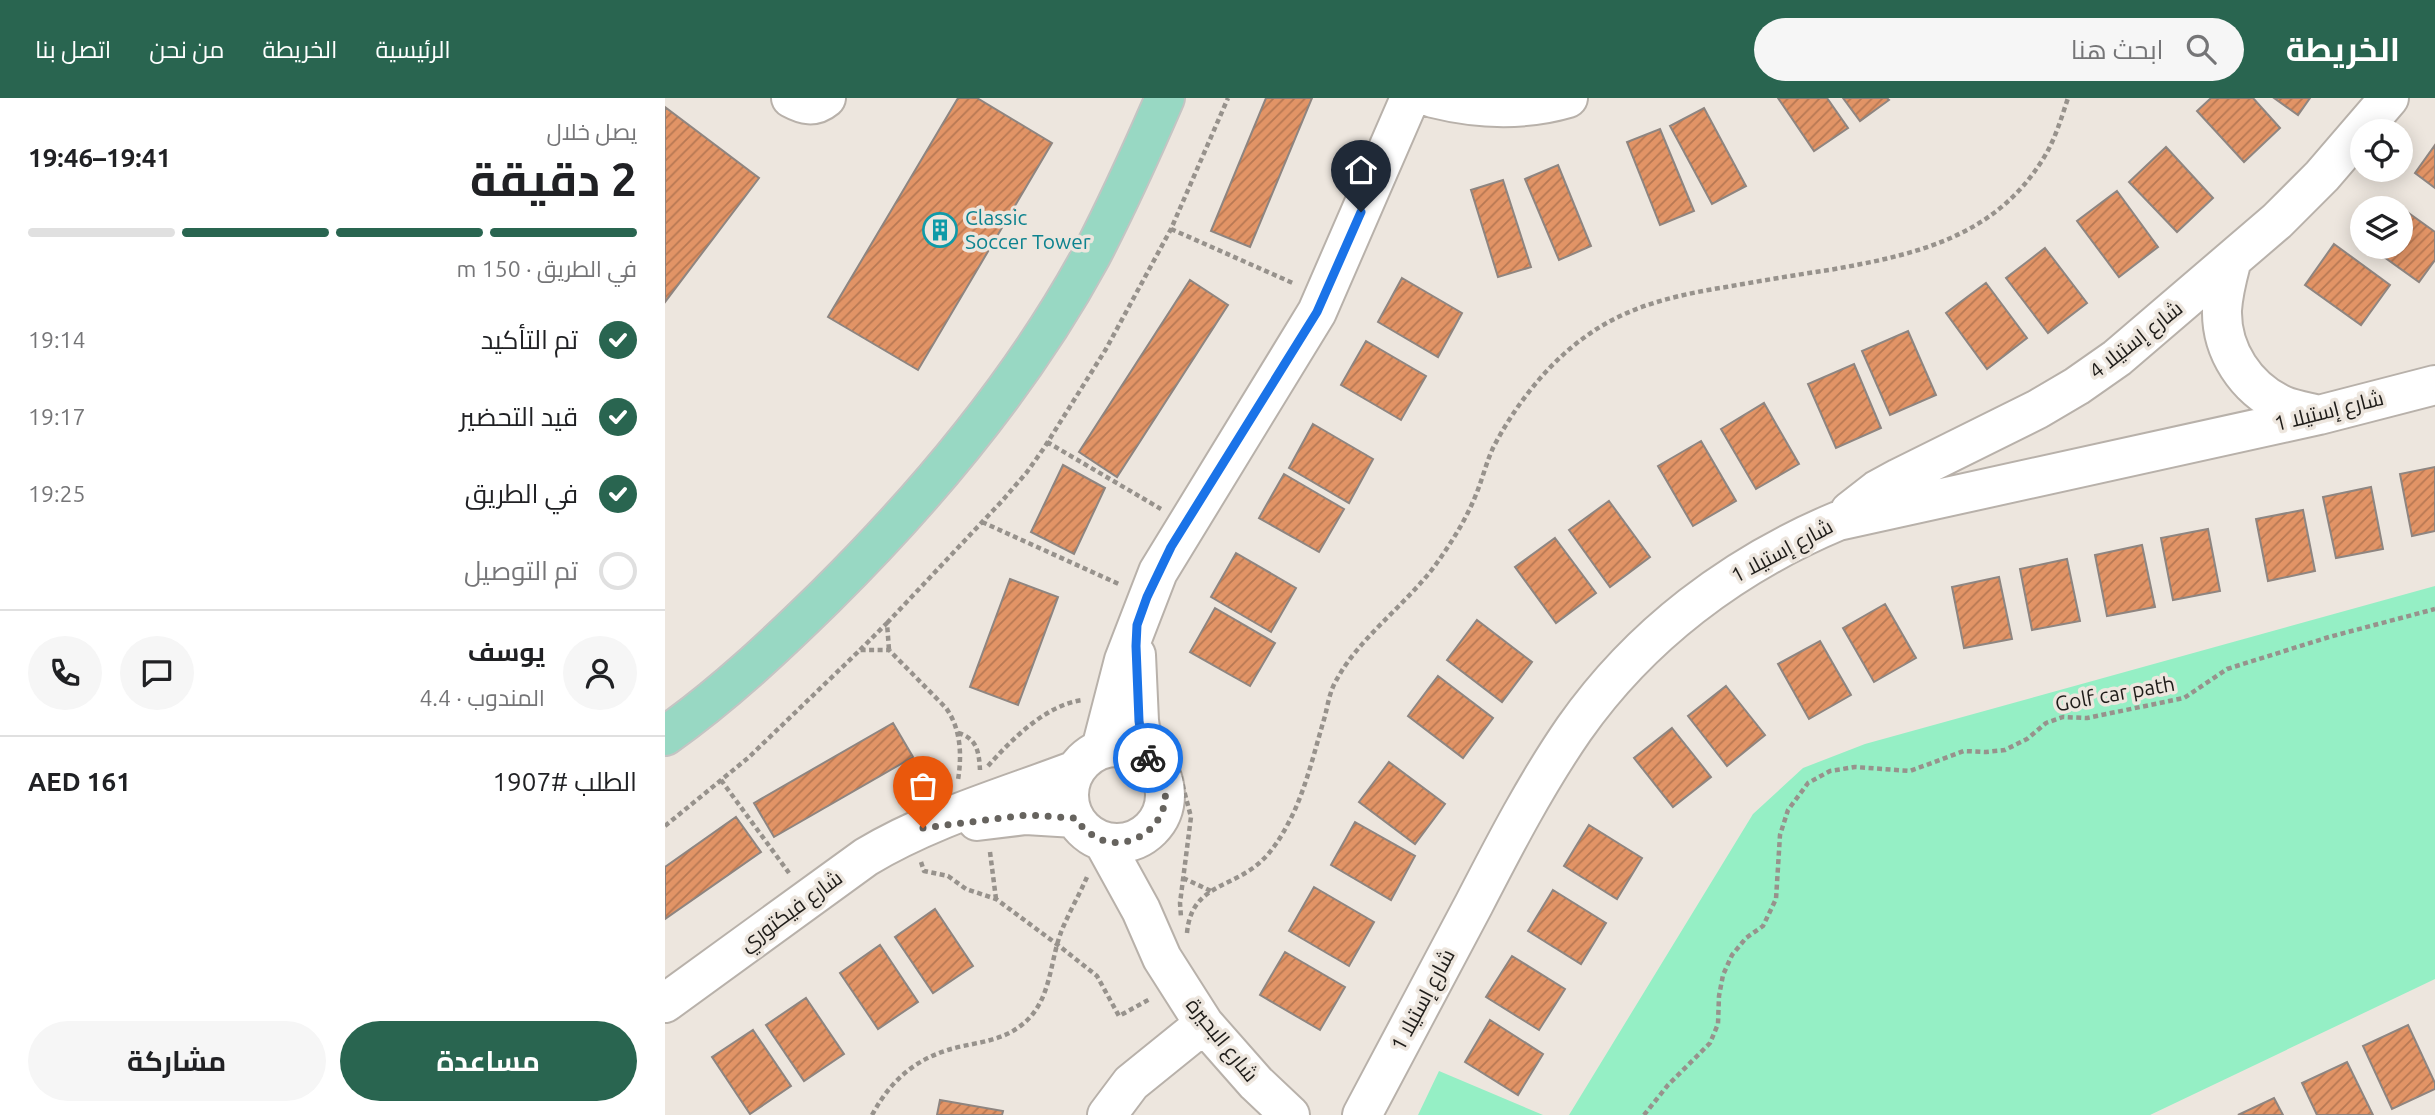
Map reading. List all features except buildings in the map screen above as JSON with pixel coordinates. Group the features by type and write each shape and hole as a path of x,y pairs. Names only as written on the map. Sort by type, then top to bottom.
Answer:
{"main road":[{"path":"665,736 771,650 854,568 921,497 983,421 1039,341 1090,257 1134,170 1165,98"}],"street":[{"path":"791,98 807,105 826,98"},
{"path":"1088,760 1123,747 1144,754 1156,766 1164,782 1165,799 1161,816 1151,830 1136,839 1120,843 1089,829 1070,802 1070,786 1088,760 1142,611 1162,564 1300,341 1324,297 1410,98"},
{"path":"1433,98 1458,105 1506,108 1552,103 1568,98"},
{"name":"شارع إستيلا 4","path":"1838,522 1877,490 2038,409 2077,386 2126,350 2277,221 2322,176 2389,98"},
{"path":"2231,263 2222,312 2225,336 2233,359 2246,379 2264,395 2285,406 2319,415"},
{"name":"شارع إستيلا 1","path":"1362,1115 1516,824 1574,728 1606,687 1641,649 1679,615 1721,584 1778,549 1838,522 2319,415 2435,385"},
{"path":"1142,611 1136,688 1144,754"},
{"name":"شارع فيكتوري","path":"665,1003 889,843 1088,760"},
{"name":"شارع فيكتوري","path":"923,828 1026,815 1089,829"},
{"name":"شارع البحيرة","path":"1089,829 1141,910 1162,958 1204,1024 1256,1083 1290,1115"},
{"name":"شارع البحيرة","path":"1151,830 1152,895 1162,958"},
{"path":"1107,1115 1131,1083 1204,1024"}],"path":[{"path":"665,826 748,758 860,650 1027,472 1106,349 1171,229 1228,98"},
{"path":"1188,917 1197,903 1211,891 1252,869 1280,839 1309,769 1335,681 1351,657 1431,572 1454,540 1474,499 1492,450 1513,414 1555,364 1585,336 1646,304 1679,295 1875,262 1948,241 1992,214 2027,182 2056,134 2068,98"},
{"path":"1171,229 1324,297"},
{"path":"1047,442 1186,524"},
{"path":"982,522 1142,611"},
{"name":"Golf car path","path":"1644,1115 1668,1084 1710,1043 1718,1024 1723,975 1739,947 1763,926 1776,899 1780,835 1788,810 1808,783 1830,771 1855,767 1910,771 1963,751 2005,750 2027,739 2046,723 2063,717 2099,716 2184,698 2227,669 2329,637 2435,609"},
{"path":"887,623 889,650 947,708 958,733"},
{"path":"860,650 889,650"},
{"path":"980,775 1017,737 1068,702 1113,695"},
{"path":"722,780 809,899"},
{"path":"956,787 968,781"},
{"path":"872,1115 901,1076 918,1062 935,1053 988,1041 1007,1033 1020,1026 1035,1010 1044,998 1049,983 1089,829"},
{"path":"1183,878 1211,891"}],"green space":[{"path":"2435,586 2435,979 2150,1115 1569,1115 1753,814 1803,768 1865,744"},
{"path":"1439,1071 1543,1115 1418,1115"}],"way so far":[{"path":"923,828 1042,815 1075,818 1082,828 1103,841 1120,843 1136,839 1151,830 1161,816 1165,799 1164,782 1156,766 1148,758"}],"place":[{"name":"Classic Soccer Tower","path":"940,230"}],"route":[{"path":"1148,758 1144,754 1136,688 1137,625 1147,597 1171,547 1317,312 1361,212"}]}
